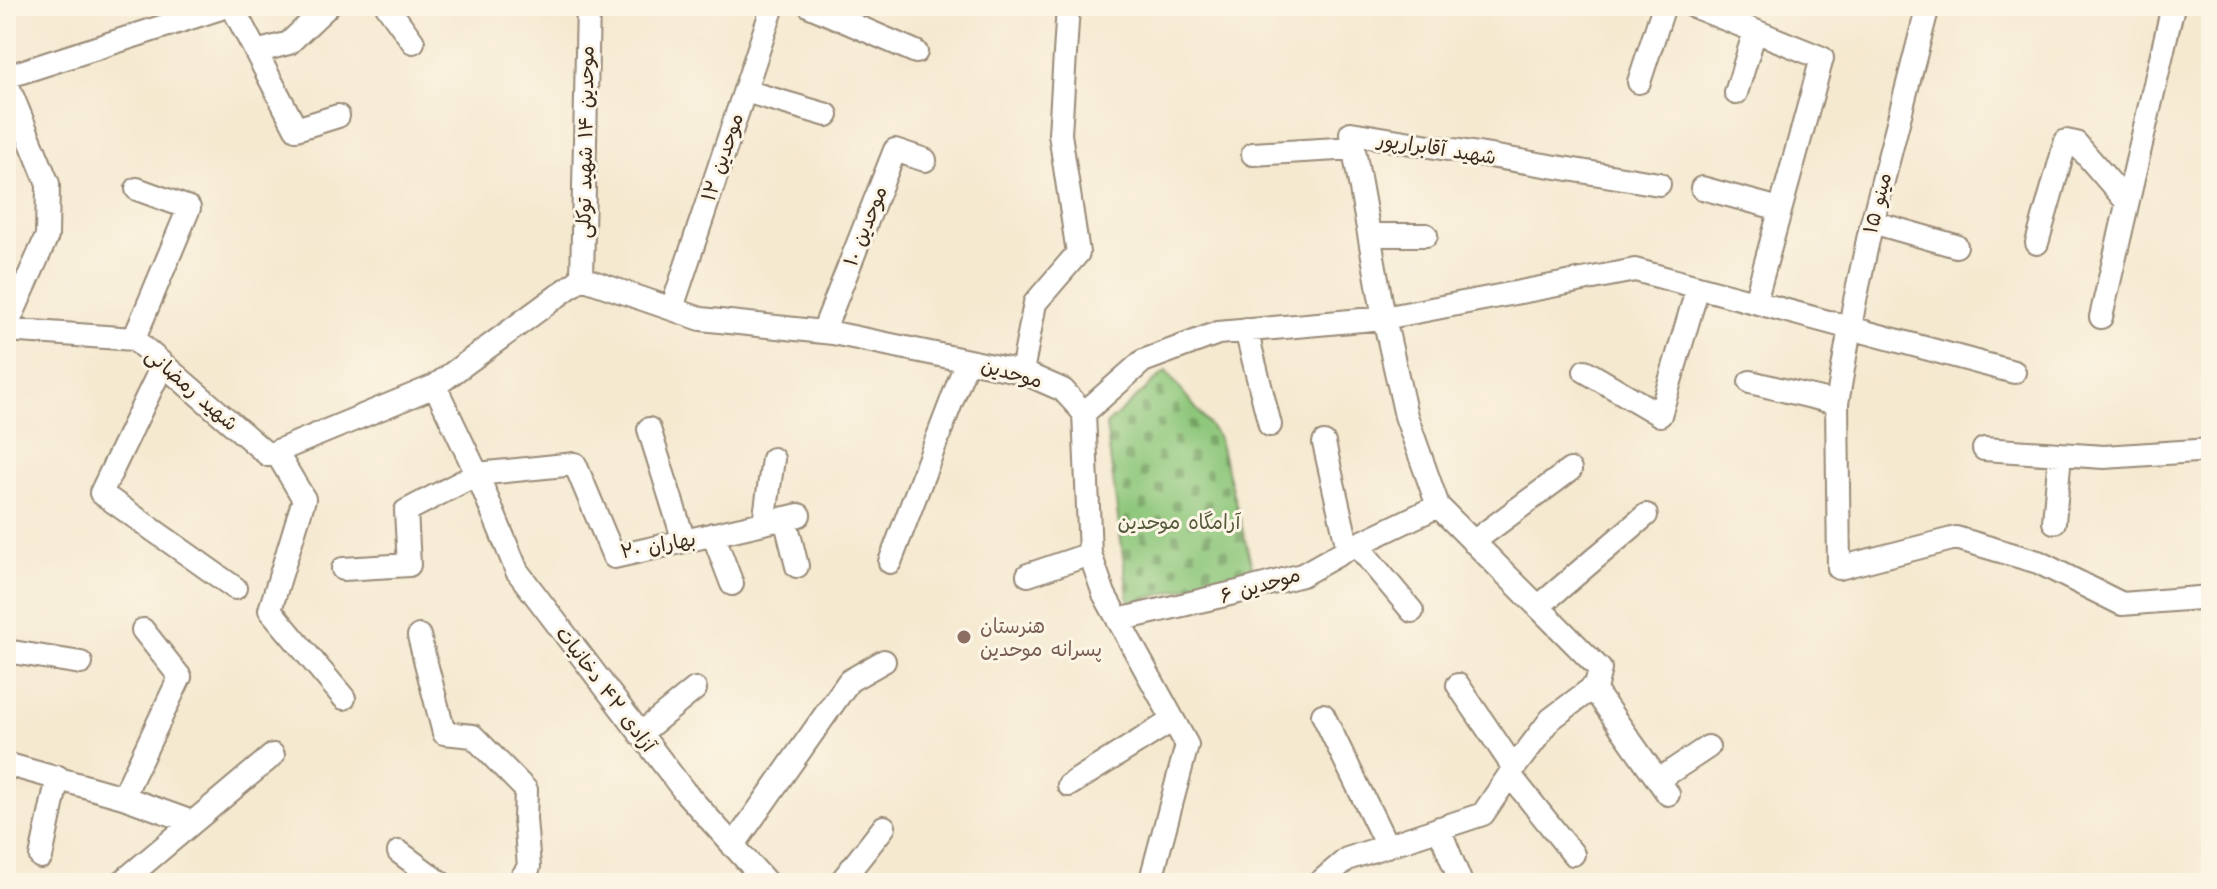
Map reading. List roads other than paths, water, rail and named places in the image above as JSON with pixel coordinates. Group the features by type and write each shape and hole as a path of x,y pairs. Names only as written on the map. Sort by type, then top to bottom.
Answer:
{"street":[{"path":"6,329 47,236 48,184 6,79 229,6 296,129 338,116"},
{"path":"256,52 289,43 328,6"},
{"path":"387,6 413,42"},
{"name":"موحدین ۱۴ شهید توکلی","path":"582,278 588,6"},
{"name":"موحدین ۱۲","path":"672,308 773,6"},
{"path":"810,6 916,52"},
{"path":"1022,372 1035,303 1078,253 1060,134 1068,6"},
{"path":"1639,82 1664,6"},
{"path":"1693,6 1822,58 1755,302"},
{"name":"مینو ۱۵","path":"1928,6 1872,222 1837,403 1839,568 1956,538 2038,562 2122,604 2211,597"},
{"path":"2101,317 2173,6"},
{"path":"1736,93 1755,31"},
{"path":"745,91 827,115"},
{"name":"شهید آقابرارپور","path":"1438,506 1406,416 1384,318 1351,133 1659,184"},
{"path":"2037,243 2066,141 2076,143 2127,202"},
{"path":"1253,154 1354,148"},
{"name":"موحدین ۱۰","path":"823,332 895,150 925,160"},
{"path":"1702,188 1780,209"},
{"path":"134,339 189,208 137,189"},
{"path":"1872,222 1956,246"},
{"path":"1370,235 1426,235"},
{"path":"1150,883 1187,745 1104,594 1090,554 1084,413 1143,361 1218,333 1384,318 1635,270 2014,372"},
{"path":"344,698 270,610 304,499 276,452 435,386 582,278"},
{"name":"موحدین","path":"582,278 701,319 823,332 1022,372 1063,390 1084,413"},
{"path":"1585,371 1660,415 1698,287"},
{"name":"شهید رمضانی","path":"6,329 134,339 268,455 276,452"},
{"path":"1246,330 1270,425"},
{"path":"890,562 967,361"},
{"path":"163,364 101,493 235,588"},
{"path":"1750,382 1837,403"},
{"name":"آزادی ۴۲ دخانیات","path":"435,386 477,474 517,571 684,791 767,883"},
{"path":"649,429 684,541"},
{"path":"1324,443 1352,547 1412,611"},
{"path":"1984,449 2104,457 2211,450"},
{"path":"2054,522 2060,454"},
{"path":"773,459 783,519 797,566"},
{"name":"بهاران ۲۰","path":"477,474 575,464 614,557 783,519"},
{"path":"1473,542 1570,470"},
{"path":"343,569 409,565 406,511 477,474"},
{"path":"1319,883 1347,859 1483,814 1551,719 1595,687 1600,669 1438,506"},
{"name":"موحدین ۶","path":"1118,620 1302,575 1438,506"},
{"path":"1538,607 1646,515"},
{"path":"713,534 732,584"},
{"path":"1028,575 1090,554"},
{"path":"123,797 180,677 143,630"},
{"path":"419,636 444,733 473,736 526,790 529,867 518,883"},
{"path":"6,651 81,663"},
{"path":"733,846 849,681 884,661"},
{"path":"1458,685 1512,771 1573,854"},
{"path":"1595,687 1663,787 1708,747"},
{"path":"640,734 695,689"},
{"path":"1323,715 1387,846"},
{"path":"1069,785 1173,720"},
{"path":"121,883 273,755"},
{"path":"6,764 123,797 192,822"},
{"path":"41,857 58,777"},
{"path":"840,883 884,827"},
{"path":"1439,828 1461,883"},
{"path":"399,852 441,883"}],"place":[{"name":"هنرستان پسرانه موحدین","path":"964,637"}],"park label":[{"name":"آرامگاه موحدین","path":"1179,522"}]}
